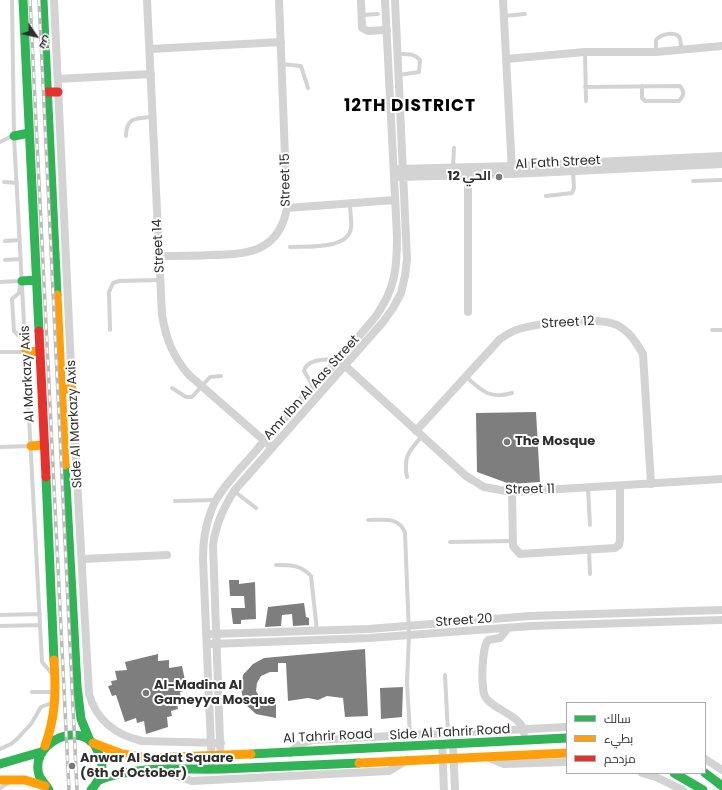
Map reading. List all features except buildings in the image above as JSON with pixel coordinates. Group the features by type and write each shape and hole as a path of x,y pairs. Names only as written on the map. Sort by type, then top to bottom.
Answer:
{"main road":[{"name":"Al Markazy Axis","path":"23,0 56,677 56,701 52,726 38,766 41,780 47,788"},
{"path":"43,0 60,390 76,686 81,719 102,760 95,786"},
{"path":"47,92 58,92"},
{"path":"14,136 29,133"},
{"path":"22,281 36,280"},
{"path":"26,352 40,351"},
{"path":"60,390 72,389"},
{"path":"31,446 44,446"},
{"path":"76,686 88,685"},
{"name":"Al Tahrir Road","path":"0,764 22,759 43,749 56,737 70,734 84,737 92,742 122,754 135,757 290,753 566,738"},
{"name":"Al Tahrir Road","path":"95,786 133,770 169,768 222,769 408,759 566,753"},
{"path":"676,774 703,790"},
{"path":"706,774 722,786"},
{"path":"0,780 33,781 47,788"}],"street":[{"name":"Side Al Markazy Axis","path":"54,0 72,389 88,685 91,701 101,718 118,732 130,738 142,741 220,743"},
{"name":"Street 14","path":"147,0 160,280 164,326 170,348 178,362 202,386 272,447"},
{"name":"Street 15","path":"159,256 248,254 259,249 274,237 285,221 288,208 279,0"},
{"path":"361,0 362,28 364,30 387,30"},
{"name":"Amr Ibn Al Aas Street","path":"212,769 203,542 208,519 216,500 264,440 376,316 392,289 397,259 385,0"},
{"name":"Amr Ibn Al Aas Street","path":"222,769 213,545 216,526 234,491 383,322 401,293 407,259 395,0"},
{"path":"503,0 512,170"},
{"path":"150,49 281,42"},
{"path":"506,59 585,52 656,52 722,46"},
{"path":"58,79 151,74"},
{"name":"Al Fath Street","path":"512,170 722,156"},
{"name":"Al Fath Street","path":"394,178 468,171 572,170 722,164"},
{"name":"Al Fath Street","path":"393,169 453,167 468,171"},
{"path":"468,171 468,312"},
{"path":"288,208 395,200"},
{"name":"Street 12","path":"419,434 465,376 500,339 517,329 536,324 600,320 615,324 627,332 637,342 643,354 651,484"},
{"name":"Street 11","path":"338,359 419,434 475,482 494,490 512,492 722,479"},
{"path":"512,492 513,541 515,551 520,554 614,548 619,545 620,486"},
{"path":"82,559 167,554"},
{"name":"Street 20","path":"207,635 408,626 530,616 722,610"},
{"name":"Street 20","path":"207,644 508,628 722,620"},
{"path":"508,628 500,638 488,640 485,644 482,657 484,693 486,698 512,717 524,729 524,740"},
{"name":"Side Al Tahrir Road","path":"290,753 296,746 304,742 566,727"},
{"path":"453,743 455,790"},
{"path":"442,744 444,790"},
{"name":"Side Al Tahrir Road","path":"486,756 492,760 504,764 566,762"},
{"name":"Side Al Tahrir Road","path":"169,768 177,776 192,781 389,771 408,759"},
{"path":"706,760 722,770"},
{"path":"646,774 656,777 683,790"}],"lane":[{"path":"12,0 16,183 42,662 47,670 56,677"},
{"path":"361,15 378,14"},
{"path":"504,16 525,14"},
{"path":"656,52 656,40 664,35 674,34 680,39 681,50"},
{"path":"585,52 586,101"},
{"path":"398,54 410,54 416,56 420,60 419,72 399,75"},
{"path":"282,64 301,66 308,88"},
{"path":"585,87 642,86 680,86 684,91 679,101 644,101 642,98 642,86"},
{"path":"126,136 126,129 129,122 135,118 153,117"},
{"path":"0,142 14,136"},
{"path":"453,167 454,148"},
{"path":"546,196 572,194 574,188 572,170"},
{"path":"693,181 722,180"},
{"path":"4,182 16,183"},
{"path":"290,247 335,244 348,236 351,229 350,203"},
{"path":"5,241 20,240"},
{"path":"5,260 21,259"},
{"path":"110,330 109,292 113,284 120,281 160,280"},
{"path":"0,282 22,281"},
{"path":"22,281 19,293 13,298 12,301 14,331 18,335 25,335"},
{"path":"712,330 722,330"},
{"path":"0,352 26,352"},
{"path":"313,386 304,371 305,368 313,362 338,359"},
{"path":"172,388 189,398 192,397 210,377 221,376"},
{"path":"465,376 482,391 491,395 502,396 512,393"},
{"path":"407,477 405,469 408,451 419,434"},
{"path":"0,447 31,446"},
{"path":"588,488 590,525"},
{"path":"234,491 256,508"},
{"path":"175,501 216,500"},
{"path":"368,520 394,520 403,528 405,533 409,634 407,683 410,735"},
{"path":"450,542 513,541"},
{"path":"589,550 590,574"},
{"path":"276,565 296,566 305,569 311,576 317,631"},
{"path":"0,615 40,614"},
{"path":"0,626 40,625"},
{"path":"444,675 448,733"},
{"path":"32,692 56,692"},
{"path":"0,748 11,744 18,738 31,724 41,707 56,701"},
{"path":"0,788 10,780"}],"railway":[{"path":"30,0 69,790"},
{"path":"39,0 77,790"}],"traffic: fast":[{"path":"23,0 39,331"},
{"path":"43,0 57,295"},
{"path":"14,136 29,133"},
{"path":"22,281 36,280"},
{"path":"65,465 77,686 81,719 90,741"},
{"path":"46,477 54,660"},
{"path":"49,790 39,775 38,764 41,755 55,740 64,736 74,735 84,737 93,743 97,749 101,761 102,766 100,775 91,790"},
{"path":"251,754 566,738"},
{"path":"0,764 41,752"},
{"path":"99,780 114,775 144,770 222,769 359,763"},
{"path":"676,774 703,790"},
{"path":"706,774 722,786"}],"traffic: slow":[{"path":"57,295 65,465"},
{"path":"26,352 40,351"},
{"path":"61,389 72,389"},
{"path":"31,446 44,445"},
{"path":"45,746 49,735 53,714 55,683 54,660"},
{"path":"93,743 122,754 148,758 251,754"},
{"path":"359,763 566,753"},
{"path":"0,780 25,780 45,786"}],"traffic: jam":[{"path":"47,92 58,92"},
{"path":"39,331 46,477"}],"place":[{"name":"الحي 12","path":"499,177"},
{"name":"The Mosque","path":"507,442"},
{"name":"Al-Madina Al Gameyya Mosque","path":"146,693"},
{"name":"Anwar Al Sadat Square (6th of October)","path":"72,766"}],"district":[{"name":"12TH DISTRICT","path":"410,107"}]}
